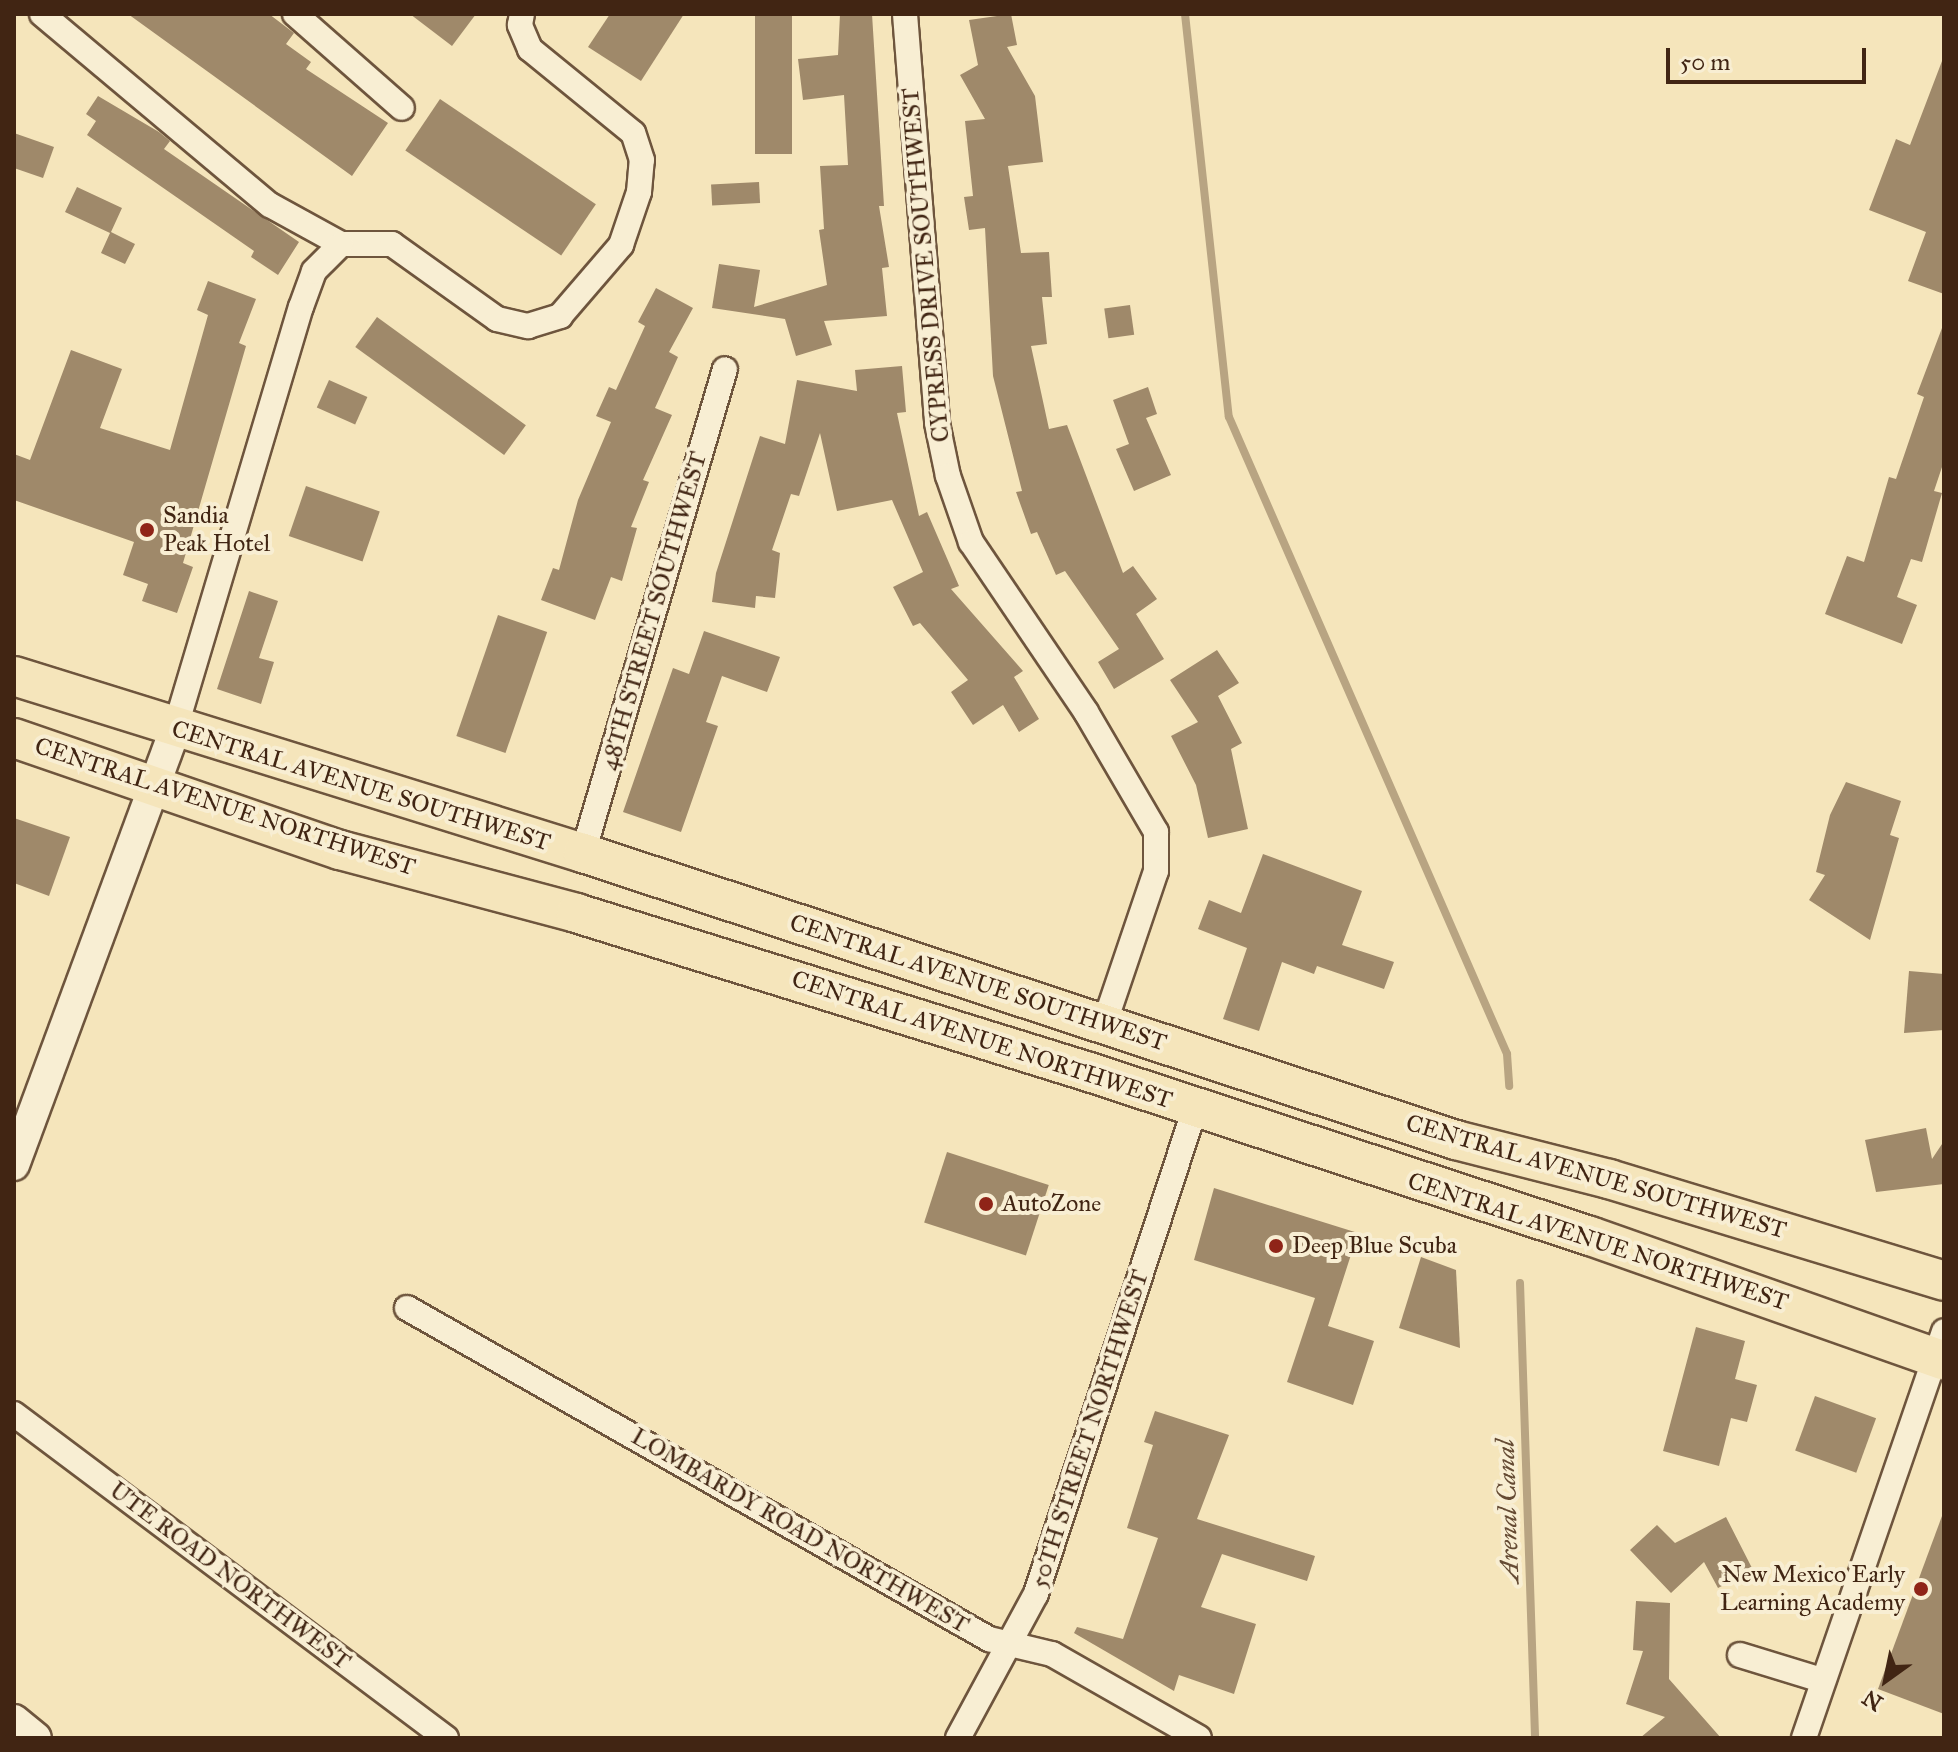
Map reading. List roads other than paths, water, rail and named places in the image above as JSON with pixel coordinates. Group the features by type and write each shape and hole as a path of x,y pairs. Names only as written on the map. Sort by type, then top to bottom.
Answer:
{"main road":[{"name":"CENTRAL AVENUE SOUTHWEST","path":"14,676 175,729 583,853 1456,1140 1609,1179 1944,1281"},
{"name":"CENTRAL AVENUE NORTHWEST","path":"14,738 340,850 576,913 1195,1108 1941,1350"}],"street":[{"path":"42,14 270,205 341,244 392,244 497,319 528,326 560,316 621,245 640,181 642,160 633,133 530,49 520,25 522,14"},
{"path":"295,14 402,108"},
{"name":"CYPRESS DRIVE SOUTHWEST","path":"905,14 937,423 948,476 971,542 1086,712 1156,832 1156,871 1104,1025"},
{"path":"14,1165 158,787 309,283 314,271 341,244"},
{"name":"48TH STREET SOUTHWEST","path":"583,853 725,369"},
{"name":"50TH STREET NORTHWEST","path":"958,1738 1011,1646 1036,1594 1195,1108"},
{"name":"LOMBARDY ROAD NORTHWEST","path":"407,1308 989,1639 1052,1654 1199,1738"},
{"path":"1804,1738 1941,1350"},
{"name":"UTE ROAD NORTHWEST","path":"14,1414 446,1738"},
{"path":"1740,1655 1822,1680"},
{"path":"14,1720 36,1738"}],"waterway":[{"path":"1185,14 1229,417 1507,1054 1509,1086"},
{"name":"Arenal Canal","path":"1520,1283 1535,1738"}],"place":[{"name":"Sandia Peak Hotel","path":"147,530"},
{"name":"AutoZone","path":"986,1204"},
{"name":"Deep Blue Scuba","path":"1276,1246"},
{"name":"New Mexico Early Learning Academy","path":"1921,1589"}]}
